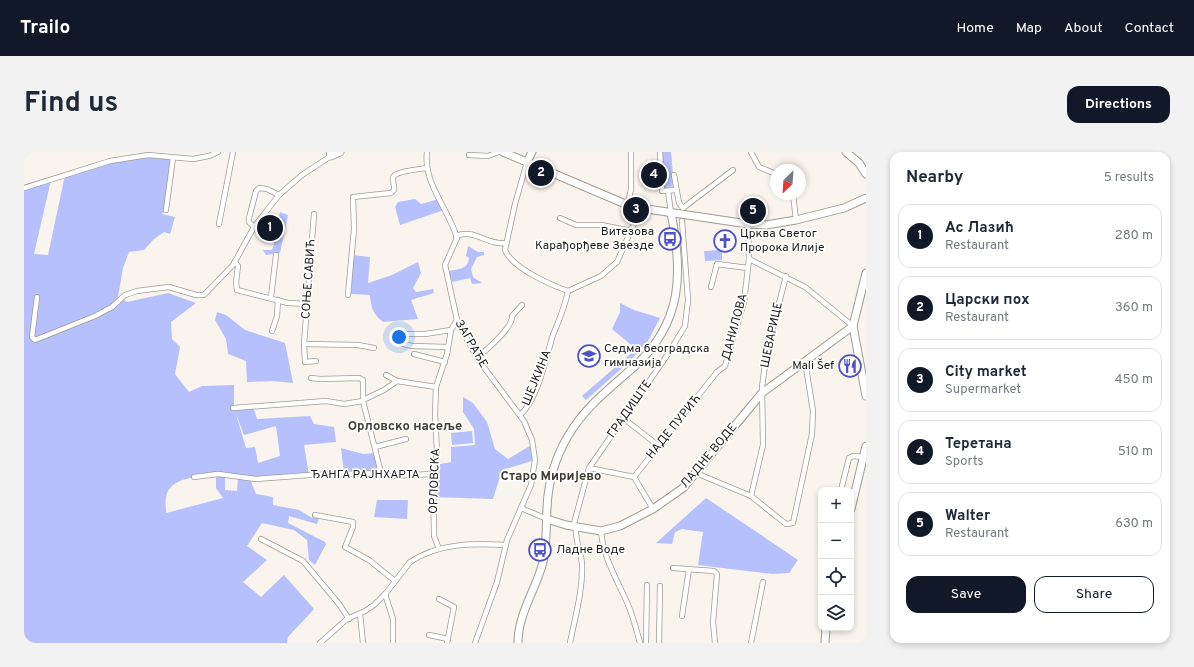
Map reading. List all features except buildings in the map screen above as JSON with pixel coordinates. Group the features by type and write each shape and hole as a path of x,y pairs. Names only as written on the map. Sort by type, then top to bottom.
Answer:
{"main road":[{"path":"330,154 340,152"},
{"path":"503,152 608,198 641,208 748,224 772,224 796,220 844,208 866,198"},
{"path":"527,162 532,152"},
{"path":"846,152 865,171"},
{"path":"518,643 524,610 543,563 548,495 553,472 567,437 591,404 646,354 660,336 671,312 679,274 671,213"},
{"path":"866,273 853,326 866,396"},
{"name":"ЛАДНЕ ВОДЕ","path":"546,519 575,527 601,531 627,524 654,509 681,490 762,393 853,326"},
{"path":"854,497 865,451"},
{"path":"825,643 826,631"}],"street":[{"path":"24,188 110,161 148,156 193,159 209,156 218,152"},
{"path":"219,224 233,152"},
{"path":"427,152 427,168 430,180 456,236 468,233 495,243 506,243"},
{"path":"469,155 488,156 499,152"},
{"path":"628,204 631,189 631,152"},
{"path":"660,152 665,191 671,213"},
{"path":"751,152 759,168 770,172"},
{"path":"37,297 32,337 35,340 83,322 110,309 125,295 147,288 164,287 196,295 204,295 235,262 254,227 279,195 330,154"},
{"path":"166,210 173,158"},
{"path":"527,162 506,243 506,253 514,262 532,274 568,291 596,279 613,266 620,258 641,208"},
{"path":"348,295 354,229 353,197 374,197 391,193 394,190 393,179 395,176 408,171 427,168"},
{"path":"674,175 679,203 681,207 686,208 706,189 732,170"},
{"path":"254,227 249,222 249,218 256,191 259,188 265,188 279,195"},
{"path":"665,191 676,190"},
{"path":"794,200 796,220"},
{"name":"СОЊЕ САВИЋ","path":"314,214 304,344 305,362 316,361"},
{"path":"560,218 576,225 601,226 632,231"},
{"name":"ГРАДИШТЕ","path":"570,643 579,597 582,565 577,547 575,527 589,468 674,345 686,322 688,300 682,221"},
{"name":"ДАНИЛОВА","path":"713,377 725,366 744,302 749,259 748,224"},
{"name":"ЗАГРАЂЕ","path":"456,236 456,241 445,265 457,320 478,358 520,415"},
{"path":"270,297 276,255"},
{"path":"749,259 786,276 815,294 853,326"},
{"path":"235,262 238,266 237,290 270,297 291,304 308,304"},
{"path":"712,287 717,264 748,268"},
{"name":"ШЕВАРИЦЕ","path":"752,496 763,444 762,393 769,343 786,276"},
{"name":"ШЕЈКИНА","path":"475,643 497,582 506,545 532,481 535,460 532,440 520,415 528,404 536,387 554,333 566,306 568,291"},
{"path":"272,331 277,316 278,300"},
{"path":"478,358 501,335 512,321 512,316 522,305"},
{"name":"ОРЛОВСКА","path":"439,549 434,536 433,474 437,452 435,414 436,387 448,347 451,330 457,320"},
{"path":"401,334 425,334 451,330"},
{"path":"399,343 412,346 448,347"},
{"path":"304,344 358,345 374,348"},
{"path":"414,354 444,362"},
{"path":"696,473 752,496 786,524 791,524 794,522 812,434 813,411 805,361"},
{"path":"386,375 397,381 436,387"},
{"name":"НАДЕ ПУРИЋ","path":"634,477 713,377"},
{"path":"311,378 361,378 363,381 363,401 382,473"},
{"path":"234,408 326,401 344,404 363,401 397,381"},
{"path":"623,418 659,446"},
{"path":"375,447 406,439"},
{"path":"842,487 848,459 851,456 865,451"},
{"path":"589,468 634,477 654,509"},
{"name":"ЂАНГА РАЈНХАРТА","path":"194,477 218,474 250,478 382,473 388,476 433,474"},
{"name":"ЛАДНЕ ВОДЕ","path":"521,508 546,519"},
{"path":"315,515 353,522 353,526 345,547 369,560 395,581"},
{"path":"601,531 603,546 608,562 630,610 640,643"},
{"path":"261,539 302,560 349,618"},
{"path":"320,643 349,618 370,608 385,594 410,562 439,549 472,544 506,545"},
{"path":"673,568 714,571 717,574 713,622 715,643"},
{"path":"682,616 689,569"},
{"path":"751,643 763,582"},
{"path":"646,643 648,585"},
{"path":"659,643 660,586"},
{"path":"385,594 393,619 393,643"},
{"path":"429,635 447,641 454,607 439,599"},
{"path":"360,614 362,643"}],"shaded area":[{"path":"663,152 671,152 674,186 665,188 663,185"},
{"path":"144,156 173,158 166,210 162,214 175,217 170,234 164,232 153,240 144,250 129,252 123,268 118,297 127,302 168,293 196,303 171,322 172,339 180,347 175,374 189,392 202,386 234,385 234,408 253,407 257,419 310,416 314,424 334,427 336,442 304,445 309,475 250,479 256,494 273,497 273,505 299,510 312,518 320,516 317,524 289,516 288,523 325,542 326,544 315,565 309,560 307,540 294,530 262,523 247,546 267,560 243,582 261,597 284,575 314,609 288,637 287,643 24,643 24,188 51,180 34,254 48,255 65,175 91,166","holes":["236,414 244,435 276,426 280,456 258,463 255,447 246,448","216,475 216,488 223,498 166,513 166,497 168,490 173,485 194,477","225,476 238,478 237,491 225,490"]},
{"path":"415,199 421,204 439,199 444,210 400,225 395,207 398,202"},
{"path":"280,212 288,215 280,253 266,255 263,250 271,250 273,248"},
{"path":"468,246 478,252 484,252 484,255 477,257 471,269 473,277 482,283 472,284 470,278 452,282 449,271 462,268 467,264 469,258 466,256"},
{"path":"722,250 722,260 705,261 704,251"},
{"path":"353,255 370,257 368,283 392,275 418,262 421,273 413,288 416,292 433,289 434,293 411,300 418,319 383,322 373,310 370,295 351,294"},
{"path":"620,303 634,310 660,318 648,341 629,362 586,400 582,396 636,349 612,329 620,312"},
{"path":"217,312 226,315 245,330 285,343 293,383 273,381 247,382 246,361 228,354 226,339 215,320"},
{"path":"463,397 473,403 487,422 495,449 508,459 533,444 535,460 502,470 493,499 433,497 435,465 451,462 451,447 475,445 474,429 463,412"},
{"path":"472,431 473,443 452,445 451,433"},
{"path":"341,448 363,454 377,453 381,473 344,474"},
{"path":"706,498 798,560 789,573 773,574 698,565 703,532 682,529 675,532 672,544 656,543"},
{"path":"377,500 408,500 407,519 374,517"}],"place":[{"name":"Царски пох","path":"541,173"},
{"name":"Теретана","path":"654,175"},
{"name":"City market","path":"636,210"},
{"name":"Walter","path":"753,211"},
{"name":"Ас Лазић","path":"270,228"},
{"name":"Витезова Карађорђеве Звезде","path":"670,239"},
{"name":"Црква Светог Пророка Илије","path":"725,241"},
{"name":"Седма београдска гимназија","path":"589,356"},
{"name":"Mali Šef","path":"850,366"},
{"name":"Ладне Воде","path":"540,550"}],"district":[{"name":"Орловско насеље","path":"405,427"},
{"name":"Старо Миријево","path":"551,477"}]}
